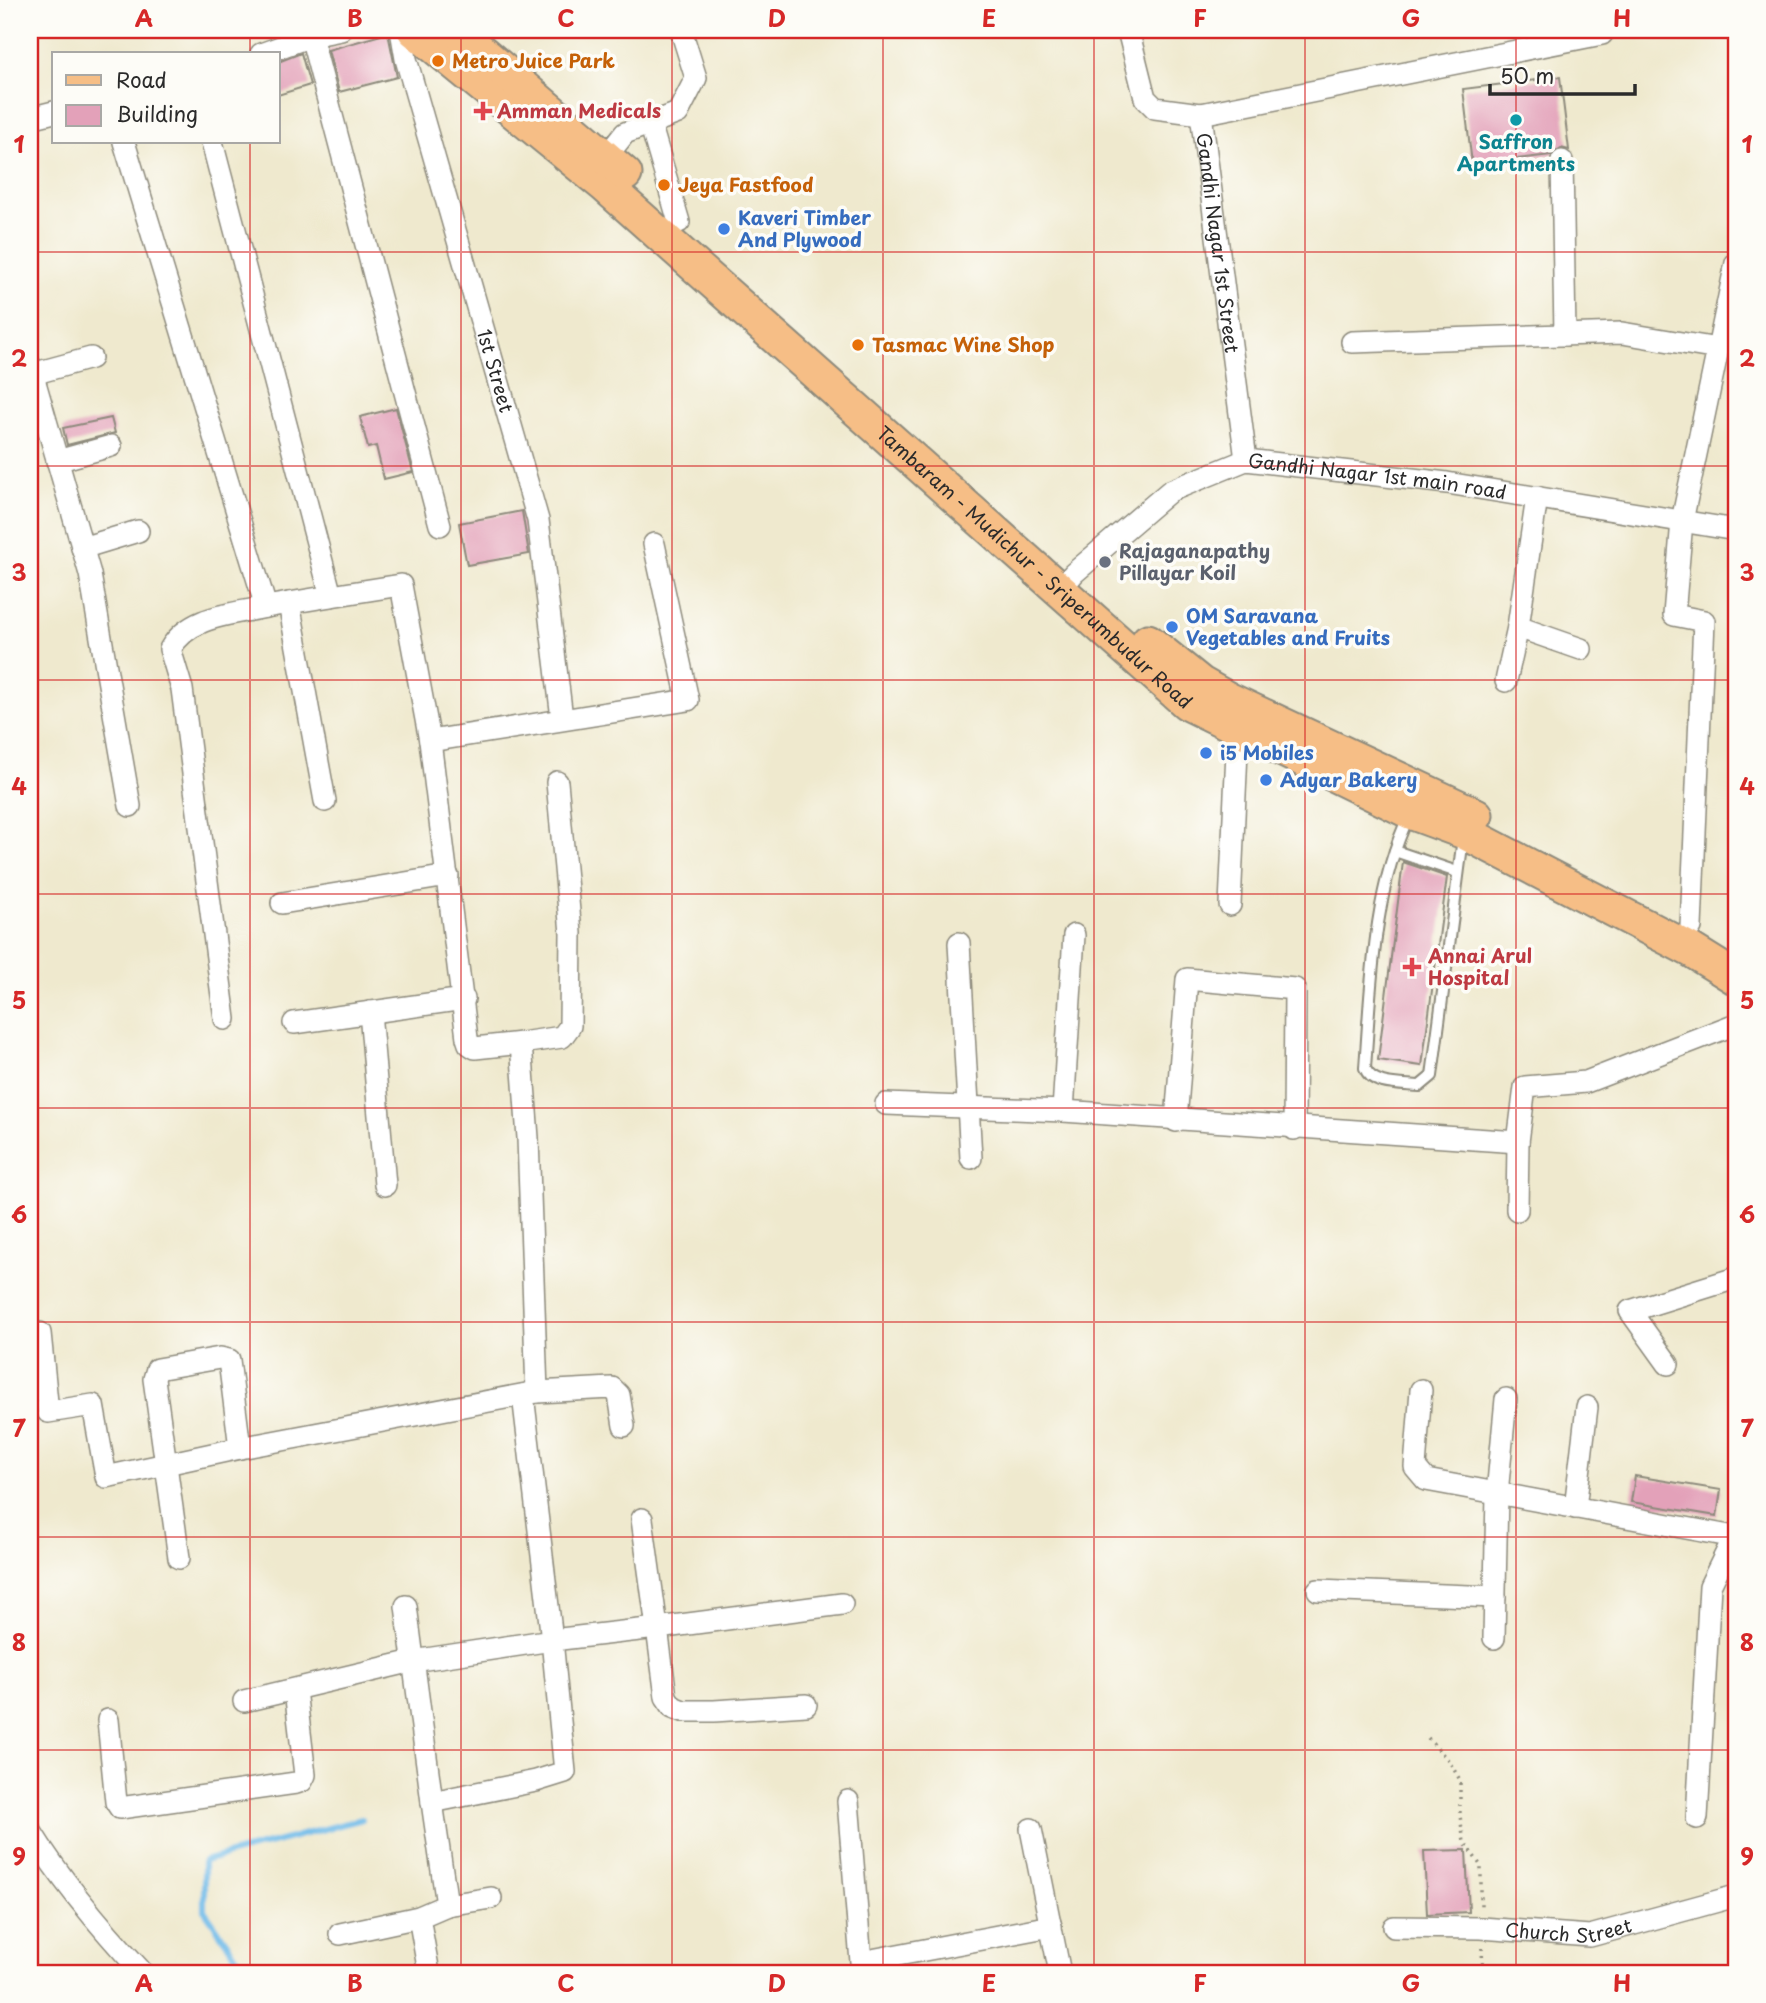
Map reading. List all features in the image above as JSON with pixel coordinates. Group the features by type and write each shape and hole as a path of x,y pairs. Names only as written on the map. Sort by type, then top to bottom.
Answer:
{"main road":[{"name":"Tambaram - Mudichur - Sriperumbudur Road","path":"414,30 604,185 1067,582 1169,659 1230,701 1470,812 1691,927 1736,955"},
{"name":"Tambaram - Mudichur - Sriperumbudur Road","path":"456,30 679,222 1067,582 1187,703 1410,812 1464,832 1691,950 1736,978"}],"street":[{"path":"267,52 311,36 341,30"},
{"name":"1st Street","path":"401,30 406,59 538,520 562,718"},
{"path":"606,157 625,133 678,113 696,78 681,30"},
{"name":"Gandhi Nagar 1st Street","path":"1128,30 1145,97 1155,108 1201,114 1245,460"},
{"path":"1201,114 1602,32"},
{"path":"311,36 440,525"},
{"path":"30,118 52,112"},
{"path":"650,123 679,222"},
{"path":"125,144 266,607"},
{"path":"213,144 331,596"},
{"path":"1562,161 1565,335"},
{"path":"1691,927 1703,621 1674,615 1682,521 1736,263"},
{"path":"1352,342 1622,333 1718,349"},
{"path":"91,358 31,370 82,548 130,806"},
{"path":"57,461 111,446"},
{"name":"Gandhi Nagar 1st main road","path":"1067,582 1170,492 1245,460 1447,483 1736,530"},
{"path":"1506,681 1518,627 1537,498"},
{"path":"82,548 138,531"},
{"path":"430,741 688,700 654,544"},
{"path":"225,1019 181,689 170,649 179,634 195,622 266,607 401,585 430,741 469,1044 475,1048 562,1037 570,1026 571,933 556,782"},
{"path":"289,603 325,801"},
{"path":"1518,627 1581,649"},
{"path":"1230,905 1238,729"},
{"path":"282,902 448,876"},
{"path":"1063,1111 1074,935"},
{"path":"958,943 971,1158"},
{"path":"1176,1121 1187,979 1295,989 1294,1129"},
{"path":"294,1023 464,999"},
{"path":"370,1012 385,1185"},
{"path":"1517,1210 1518,1142 1525,1087 1586,1082 1736,1024"},
{"path":"432,1802 536,1781 565,1772 530,1394 528,1138 521,1043"},
{"path":"886,1104 1063,1111 1176,1121 1518,1142"},
{"path":"1668,1364 1630,1311 1736,1278"},
{"path":"40,1333 48,1412 93,1405 106,1477 240,1448 530,1394 612,1388 620,1395 624,1426"},
{"path":"179,1558 154,1379 157,1369 220,1358 229,1360 240,1448"},
{"path":"1421,1390 1415,1468 1426,1480 1735,1535 1710,1586 1697,1818"},
{"path":"1494,1638 1497,1494 1506,1399"},
{"path":"1576,1508 1587,1408"},
{"path":"642,1519 666,1697 673,1707 683,1711 714,1711 806,1705"},
{"path":"1318,1590 1495,1597"},
{"path":"244,1701 413,1661 552,1640 842,1604"},
{"path":"406,1606 447,1905"},
{"path":"108,1720 116,1802 120,1808 296,1783 302,1781 305,1775 295,1690"},
{"path":"848,1801 861,1962 1051,1926"},
{"path":"1031,1829 1060,1973"},
{"path":"30,1830 65,1881 142,1973"},
{"name":"Church Street","path":"1394,1927 1481,1928 1590,1936 1736,1896"},
{"path":"340,1934 419,1917 447,1905 491,1898"},
{"path":"419,1917 429,1973"}],"lane":[{"path":"1410,812 1383,894 1370,994 1365,1068 1368,1076 1376,1080 1420,1086 1432,1076 1464,832"},
{"path":"1395,852 1457,872"}],"path":[{"path":"1428,1738 1448,1760 1460,1780 1460,1816 1464,1842 1481,1866 1483,1973"}],"building":[{"path":"388,33 397,77 339,92 328,50"},
{"path":"301,53 310,85 280,94 280,61"},
{"name":"Saffron Apartments","path":"1560,77 1569,150 1561,148 1551,155 1472,164 1463,89"},
{"path":"396,408 413,472 384,479 376,446 368,448 360,417"},
{"path":"111,418 115,433 67,445 63,428"},
{"path":"522,511 529,554 467,565 459,523"},
{"name":"Annai Arul Hospital","path":"1403,862 1447,877 1422,1066 1378,1060"},
{"path":"1635,1476 1721,1490 1717,1516 1631,1502"},
{"path":"1466,1850 1469,1912 1427,1914 1424,1851"}],"waterway":[{"path":"248,1973 204,1910 204,1861 362,1819"}],"place":[{"name":"Metro Juice Park","path":"438,61"},
{"name":"Amman Medicals","path":"483,111"},
{"name":"Saffron Apartments","path":"1516,120"},
{"name":"Jeya Fastfood","path":"664,185"},
{"name":"Kaveri Timber And Plywood","path":"724,229"},
{"name":"Tasmac Wine Shop","path":"858,345"},
{"name":"Rajaganapathy Pillayar Koil","path":"1105,562"},
{"name":"OM Saravana Vegetables and Fruits","path":"1172,627"},
{"name":"i5 Mobiles","path":"1206,753"},
{"name":"Adyar Bakery","path":"1266,780"},
{"name":"Annai Arul Hospital","path":"1412,967"}]}
